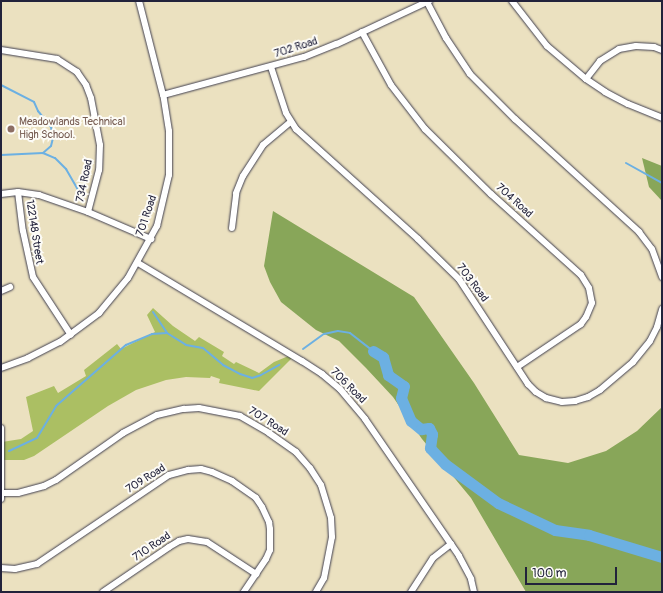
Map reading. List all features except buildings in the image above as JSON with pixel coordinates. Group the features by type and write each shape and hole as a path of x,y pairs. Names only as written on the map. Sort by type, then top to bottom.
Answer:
{"street":[{"name":"701 Road","path":"1,368 28,358 71,335 86,324 110,302 138,264 151,239 160,216 169,175 169,131 163,95 139,1"},
{"path":"512,1 547,46 586,79 628,104 662,118"},
{"name":"702 Road","path":"163,95 315,54 428,2"},
{"path":"428,2 453,49 470,74 520,124 639,232 652,249 662,277"},
{"name":"704 Road","path":"362,32 391,85 424,129 491,194 581,275 590,288 592,303 581,324 517,367"},
{"path":"586,79 600,61 619,49 636,46 662,50"},
{"name":"734 Road","path":"1,50 57,59 77,72 86,85 91,98 100,145 99,170 88,212"},
{"name":"703 Road","path":"271,67 276,88 290,122 305,138 418,239 459,279 528,384 536,392 546,398 562,402 575,402 600,390 639,355 650,341 658,327 662,309"},
{"path":"232,228 236,193 243,176 263,145 290,122"},
{"path":"1,194 18,192 39,195 88,212 151,239"},
{"name":"122148 Street","path":"18,192 23,231 33,277 71,335"},
{"name":"706 Road","path":"138,264 302,361 322,374 340,389 365,419 451,544 465,566 471,579 474,592"},
{"path":"1,291 10,287"},
{"name":"707 Road","path":"2,494 18,493 44,486 56,480 123,433 157,415 184,409 199,408 240,416 269,433 296,452 310,468 321,485 331,518 332,537 331,551 324,578 316,592"},
{"path":"1,428 1,500"},
{"name":"709 Road","path":"1,568 15,569 36,564 169,475 188,470 201,469 212,472 232,482 256,498 269,522 271,540 266,559 244,592"},
{"name":"710 Road","path":"103,592 169,547 179,541 188,539 207,542 256,574"},
{"path":"411,592 433,558 451,544"}],"green space":[{"path":"642,158 662,166 662,201 649,187"},
{"path":"273,211 414,297 474,383 519,455 568,463 606,451 637,431 662,407 662,592 526,592 471,498 422,439 393,397 339,341 316,330 281,302 270,282 264,266"},
{"path":"153,308 173,326 195,341 199,337 224,352 222,356 234,364 236,362 259,373 274,362 291,355 294,356 259,391 219,383 220,379 211,376 210,378 186,377 166,380 136,390 108,406 34,456 24,460 1,460 2,442 21,439 33,431 26,397 54,386 58,393 86,376 84,370 117,344 121,349 155,332 147,315"}],"waterway":[{"path":"1,85 34,102 38,111 51,127 53,138 51,146 43,153"},
{"path":"1,155 43,153 55,158 66,169 83,198"},
{"path":"626,163 662,183"},
{"path":"153,312 167,333 186,345 203,348 223,365 240,374 252,378 261,375 279,365"},
{"path":"303,349 324,334 338,331 350,333 373,351"},
{"path":"9,451 37,438 56,406 126,345 152,334 167,333"},
{"path":"373,351 383,357 388,375 404,386 401,398 411,421 421,429 429,428 432,434 430,448 445,464 498,503 555,530 589,535 662,557"}],"place":[{"name":"Meadowlands Technical High School.","path":"11,129"}]}
